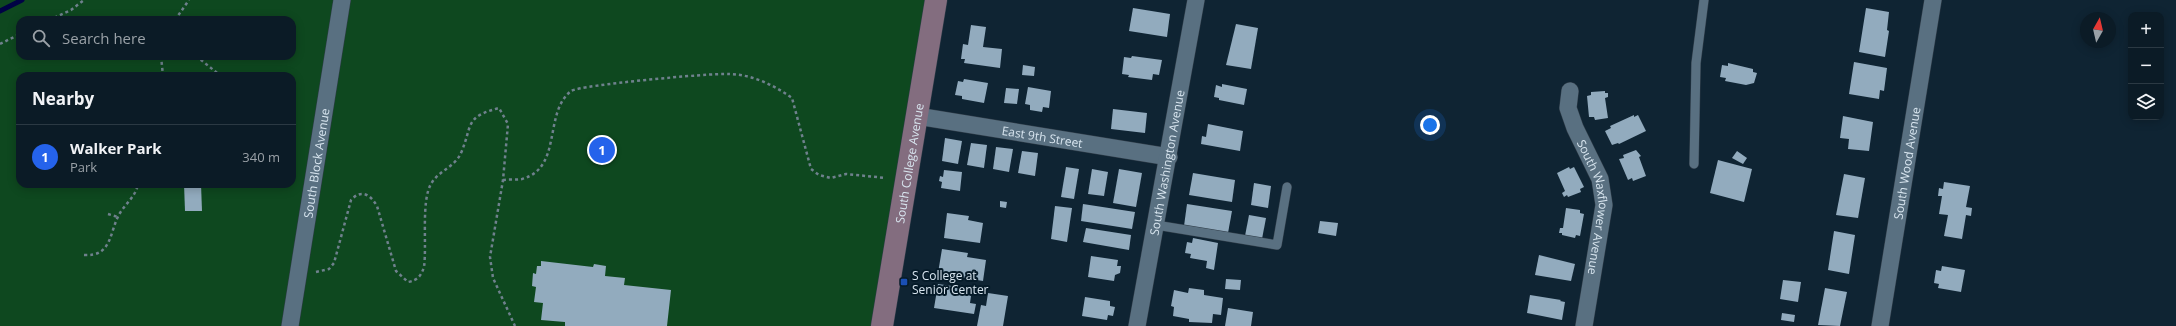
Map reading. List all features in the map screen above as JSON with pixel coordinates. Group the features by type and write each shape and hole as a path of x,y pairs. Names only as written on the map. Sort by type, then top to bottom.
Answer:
{"street":[{"name":"South Block Avenue","path":"290,326 342,0"},
{"name":"South College Avenue","path":"882,326 936,0"},
{"name":"South Washington Avenue","path":"1137,326 1169,157 1196,0"},
{"name":"South Wood Avenue","path":"1880,326 1933,0"},
{"name":"South Waxflower Avenue","path":"1570,91 1568,108 1575,128 1600,179 1604,205 1584,326"},
{"name":"East 9th Street","path":"917,116 1169,157"}],"lane":[{"path":"1694,164 1696,63 1704,0"},
{"path":"1156,225 1277,245 1287,187"}],"path":[{"path":"58,16 71,10 84,0"},
{"path":"178,16 189,0"},
{"path":"0,44 16,36"},
{"path":"161,60 163,72"},
{"path":"201,60 216,72"},
{"path":"504,180 522,179 537,171 544,162 550,150 557,111 563,99 573,90 644,80 728,74 760,80 792,98 811,169 819,175 831,178 846,174 886,178"},
{"path":"299,269 320,272 329,269 338,252 351,200 356,194 364,193 373,198 377,206 396,271 408,282 416,280 421,275 424,267 426,205 430,185 437,175 454,162 460,154 467,130 473,119 482,112 499,108 508,124 504,180 490,257 493,278 515,326"},
{"path":"84,255 91,255 100,252 108,245 118,218 132,199 136,188"},
{"path":"108,214 118,218"}],"green space":[{"path":"0,0 936,0 882,326 0,326"}],"building":[{"path":"1133,8 1170,14 1167,37 1129,31"},
{"path":"1866,8 1889,12 1887,30 1889,31 1885,57 1859,52"},
{"path":"1236,24 1258,28 1251,69 1226,65"},
{"path":"971,25 986,27 983,47 1002,49 1000,68 964,63 965,59 961,59 963,44 968,45"},
{"path":"1132,56 1162,60 1159,75 1153,74 1152,80 1128,77 1129,75 1122,74 1124,57 1131,58"},
{"path":"1854,62 1887,68 1884,91 1880,90 1879,99 1849,94"},
{"path":"1728,63 1753,69 1753,72 1757,73 1754,83 1746,85 1725,81 1726,78 1720,77 1722,65 1728,66"},
{"path":"1023,65 1035,67 1034,76 1022,75"},
{"path":"964,79 988,83 984,103 962,99 962,96 955,95 958,81 963,82"},
{"path":"1222,84 1247,89 1244,105 1219,100 1219,98 1214,97 1216,85 1222,87"},
{"path":"1028,87 1051,91 1049,108 1043,107 1042,112 1030,110 1030,105 1025,104"},
{"path":"1006,88 1019,89 1017,104 1004,103"},
{"path":"1605,91 1605,93 1608,93 1608,97 1605,98 1608,118 1595,120 1594,117 1589,117 1587,96 1591,95 1591,92"},
{"path":"1113,109 1147,113 1145,133 1111,129"},
{"path":"1634,115 1634,117 1638,115 1646,131 1619,144 1612,145 1605,131 1611,128 1610,126"},
{"path":"1843,116 1873,122 1869,151 1848,149 1849,139 1840,138"},
{"path":"1208,124 1243,131 1240,151 1201,144 1202,136 1206,137"},
{"path":"945,138 962,141 958,164 942,161"},
{"path":"971,143 987,145 984,168 967,165"},
{"path":"996,147 1013,149 1009,172 993,169"},
{"path":"1636,150 1641,156 1639,157 1646,176 1633,181 1632,178 1628,180 1619,159 1624,158 1623,155"},
{"path":"1022,151 1038,153 1035,176 1018,173"},
{"path":"1737,151 1747,158 1743,164 1732,158"},
{"path":"1718,160 1752,169 1744,202 1710,193"},
{"path":"1066,167 1079,169 1074,199 1061,197"},
{"path":"1569,167 1570,169 1574,167 1584,187 1580,189 1581,192 1564,197 1562,193 1565,191 1557,173"},
{"path":"1092,169 1108,172 1104,196 1088,194"},
{"path":"1119,169 1142,173 1136,207 1113,203"},
{"path":"944,170 962,172 960,191 941,188 942,182 939,181 940,176 943,177"},
{"path":"1193,173 1235,180 1232,202 1189,195"},
{"path":"1844,174 1865,178 1858,218 1836,215"},
{"path":"1944,182 1970,186 1966,207 1972,208 1971,216 1966,215 1962,239 1944,236 1948,215 1939,214 1942,196 1938,196 1939,188 1943,189"},
{"path":"1254,183 1271,186 1268,208 1251,205"},
{"path":"184,188 201,188 202,211 185,211"},
{"path":"1000,201 1007,202 1006,208 1000,207"},
{"path":"1083,204 1135,212 1132,229 1081,221"},
{"path":"1187,204 1232,211 1228,233 1184,226"},
{"path":"1055,206 1072,208 1067,242 1051,239"},
{"path":"1566,208 1580,210 1580,213 1584,214 1580,236 1576,235 1575,238 1559,233 1560,228 1563,228"},
{"path":"947,213 969,216 968,220 983,223 980,243 944,238"},
{"path":"1249,215 1266,218 1262,239 1245,236"},
{"path":"1320,221 1338,223 1336,236 1318,233"},
{"path":"1086,228 1131,235 1129,250 1083,242"},
{"path":"1834,231 1855,235 1849,274 1828,270"},
{"path":"1193,238 1218,243 1214,270 1206,268 1207,261 1190,258 1191,254 1185,253 1187,242 1192,243"},
{"path":"942,249 968,253 967,257 986,260 983,281 938,273"},
{"path":"1539,255 1575,264 1571,281 1535,275"},
{"path":"1091,256 1118,260 1117,266 1121,266 1120,273 1115,275 1114,281 1088,277"},
{"path":"541,261 593,267 594,264 606,266 605,276 625,278 624,285 671,290 667,326 565,326 565,322 541,320 543,303 534,302 536,287 532,286 533,273 536,274 537,266 541,266"},
{"path":"1942,266 1965,270 1961,292 1938,288 1939,284 1934,283 1936,270 1941,271"},
{"path":"1226,279 1241,280 1240,290 1225,289"},
{"path":"1783,280 1801,282 1798,302 1780,299"},
{"path":"938,284 972,289 970,303 976,304 974,314 934,308"},
{"path":"1189,288 1204,290 1204,295 1223,298 1221,315 1213,314 1212,323 1189,322 1189,319 1173,316 1174,307 1171,306 1174,290 1188,293"},
{"path":"1825,288 1847,292 1840,326 1818,325"},
{"path":"988,293 1008,296 1003,326 977,326 981,305 986,306"},
{"path":"1530,295 1565,302 1562,320 1527,313"},
{"path":"1085,297 1110,301 1110,306 1115,307 1113,316 1108,315 1107,320 1082,316"},
{"path":"1228,308 1253,312 1251,326 1225,326"},
{"path":"1782,313 1795,315 1794,322 1781,320"}],"waterway":[{"path":"0,11 22,0"}],"place":[{"name":"Walker Park","path":"602,150"},
{"name":"S College at Senior Center","path":"904,282"}]}
